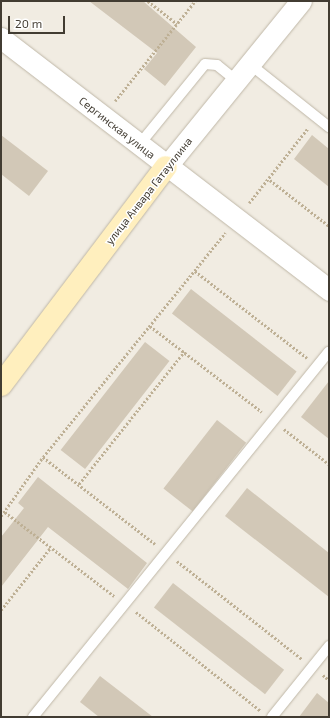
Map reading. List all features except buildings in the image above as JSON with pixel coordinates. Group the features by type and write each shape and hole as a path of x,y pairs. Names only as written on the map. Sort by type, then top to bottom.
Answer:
{"street":[{"name":"улица Анвара Гатауллина","path":"1,385 166,167 238,81 301,1"},
{"name":"Сергинская улица","path":"1,38 166,167 329,290"}],"lane":[{"path":"139,146 205,64 217,66 238,81"},
{"path":"251,65 329,127"},
{"path":"33,717 329,352"},
{"path":"272,717 312,667 327,651"}],"path":[{"path":"148,1 176,24"},
{"path":"103,117 195,1"},
{"path":"1,516 43,457 270,180 316,117"},
{"path":"270,180 329,226"},
{"path":"195,271 317,366"},
{"path":"150,326 329,464"},
{"path":"79,484 184,352"},
{"path":"43,457 329,680"},
{"path":"1,610 51,547"}]}
